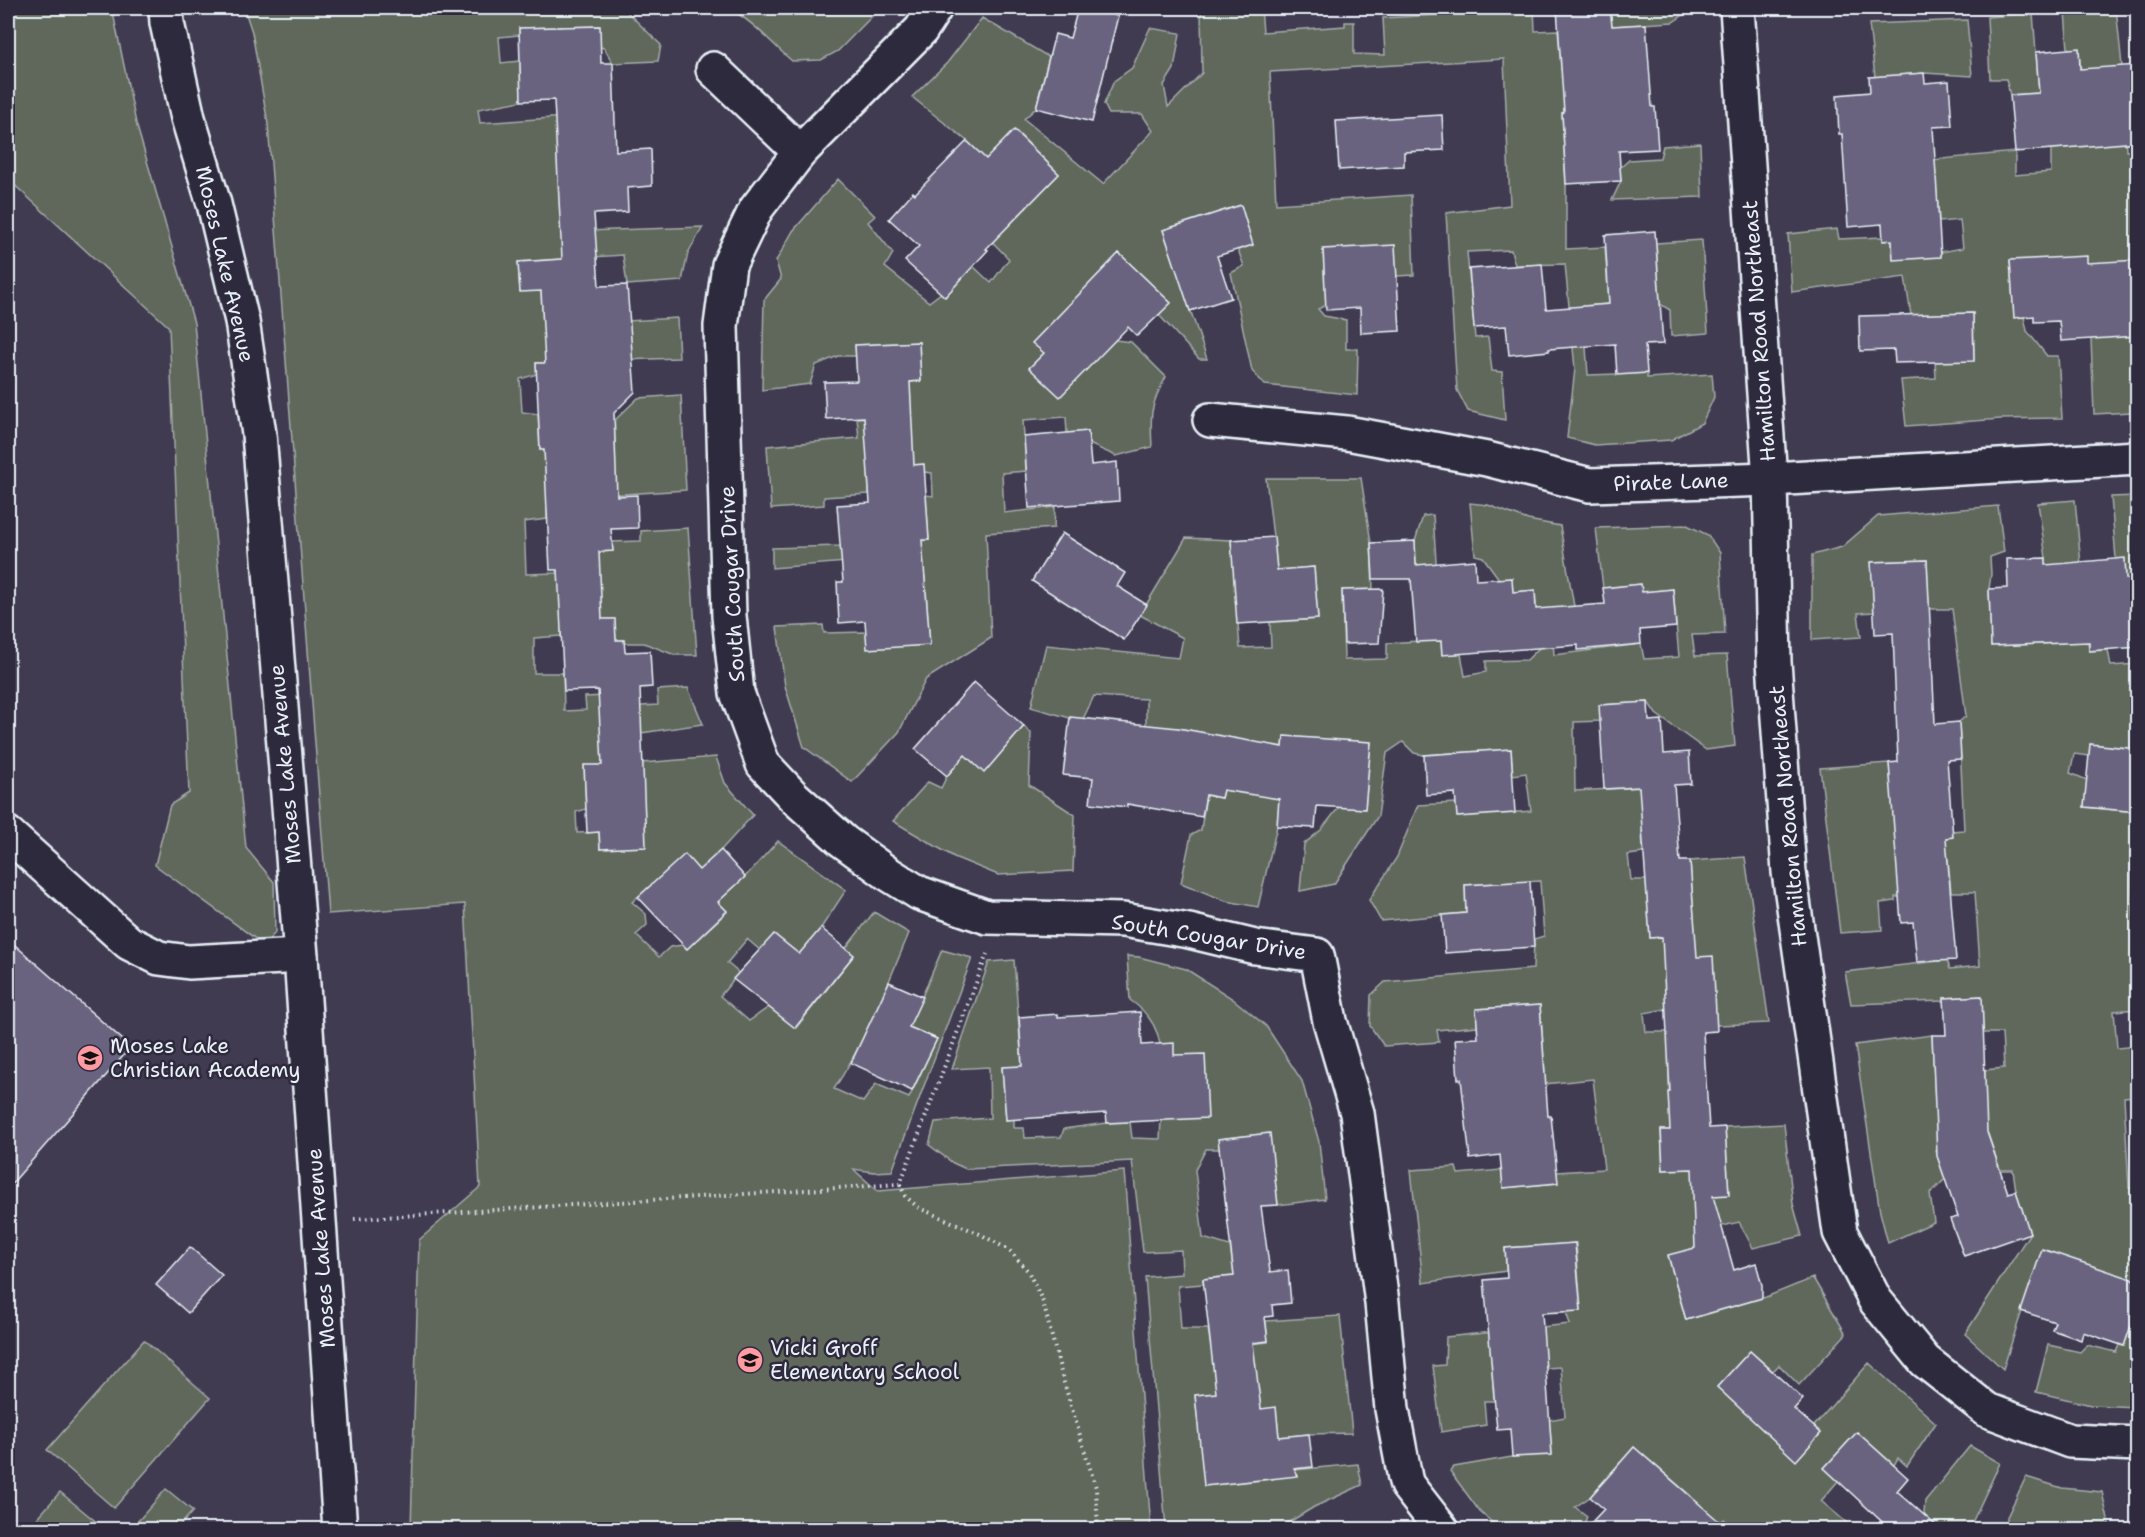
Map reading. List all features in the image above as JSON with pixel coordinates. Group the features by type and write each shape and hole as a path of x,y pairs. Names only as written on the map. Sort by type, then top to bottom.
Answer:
{"street":[{"name":"Moses Lake Avenue","path":"166,8 167,23 188,118 213,204 242,321 259,435 301,956 340,1530"},
{"name":"South Cougar Drive","path":"935,8 921,30 800,152 756,209 729,265 721,326 729,616 737,693 763,764 794,797 843,841 919,893 987,917 1123,920 1255,947 1317,955 1330,1021 1357,1113 1382,1304 1392,1409 1405,1478 1407,1485 1442,1530"},
{"name":"Hamilton Road Northeast","path":"1737,8 1770,479 1774,662 1789,872 1840,1232 1875,1300 1926,1361 1988,1410 2070,1442 2138,1444"},
{"path":"713,69 800,152"},
{"name":"Pirate Lane","path":"1210,420 1347,433 1487,459 1590,485 1770,479 2138,458"},
{"path":"8,834 129,943 159,958 189,962 301,956"}],"path":[{"path":"987,954 900,1184 905,1196 919,1208 980,1234 1010,1250 1028,1271 1043,1302 1062,1376 1096,1488 1098,1530"},
{"path":"319,1222 900,1184"}],"green space":[{"path":"16,8 112,8 136,123 194,323 246,848 274,882 275,933 264,945 155,865 170,805 189,793 169,327 8,179 8,20"},
{"path":"244,8 623,8 661,45 658,61 613,63 604,48 600,47 599,26 519,28 519,35 499,37 501,63 520,61 521,101 478,109 480,123 611,114 557,154 560,215 584,231 703,227 688,253 682,281 627,285 623,255 518,262 520,291 541,291 543,326 677,318 679,358 536,363 537,374 520,379 522,412 538,414 540,450 615,447 614,421 638,398 681,395 686,490 547,499 547,519 524,522 526,574 557,573 558,570 599,552 613,551 612,542 641,541 641,531 688,528 697,655 675,655 644,643 624,643 624,640 616,640 614,619 561,621 561,636 534,638 534,673 563,673 564,711 586,710 585,697 626,695 626,707 658,705 657,690 688,688 703,724 641,733 602,765 584,766 586,809 576,812 577,833 599,832 600,849 622,848 621,827 645,825 642,763 716,757 725,783 753,815 699,870 685,855 632,902 646,914 647,925 636,935 659,957 670,947 682,945 687,949 727,912 718,902 778,841 846,890 821,928 799,954 774,934 761,951 747,939 727,963 739,973 720,996 749,1021 769,1007 796,1028 854,955 846,948 874,912 909,933 866,1033 834,1089 863,1102 876,1084 909,1098 937,1039 909,1027 942,950 972,958 892,1171 874,1172 853,1169 878,1191 1124,1171 1151,1529 411,1529 419,1240 480,1187 465,904 328,914 268,124 252,32"},
{"path":"738,8 880,8 838,51 821,60 792,61 738,14"},
{"path":"1201,8 1261,8 1263,32 1345,26 1345,22 1354,22 1354,54 1385,55 1383,18 1489,12 1489,8 1534,8 1535,31 1558,30 1561,69 1576,112 1562,113 1566,184 1566,249 1605,247 1609,304 1583,306 1588,375 1647,373 1647,378 1712,374 1714,397 1702,423 1671,440 1595,445 1567,438 1575,369 1565,264 1515,265 1511,250 1467,252 1475,338 1488,337 1492,371 1502,372 1505,420 1468,411 1457,390 1446,213 1510,205 1504,59 1270,72 1276,204 1411,195 1414,275 1397,276 1323,250 1326,305 1318,309 1324,316 1346,320 1346,349 1358,349 1357,395 1265,385 1252,371 1231,273 1244,266 1238,250 1253,245 1241,205 1163,230 1207,359 1199,359 1159,315 1170,302 1119,253 1033,343 1076,380 1115,340 1131,342 1166,377 1152,410 1152,447 1116,456 1089,444 1088,431 1067,433 1066,417 1023,420 1026,471 1002,473 1004,513 1055,507 1054,528 986,533 991,638 926,679 899,732 852,782 804,747 785,686 777,627 823,625 824,633 866,632 930,644 925,576 909,557 772,568 772,548 929,540 926,495 933,496 932,473 924,472 923,464 868,468 869,494 824,497 824,505 771,509 767,446 859,438 857,418 911,415 910,382 921,381 919,342 855,345 856,356 838,356 816,365 810,384 762,390 764,300 781,279 776,261 793,231 838,179 875,216 868,222 893,253 885,267 929,302 941,293 945,297 973,266 991,283 1009,259 971,220 1003,231 1059,174 1015,130 986,159 912,97 947,63 982,18 1049,57 1036,108 1024,119 1103,184 1153,131 1142,114 1109,114 1104,104 1114,81 1132,68 1150,28 1180,33 1174,69 1164,85 1168,107 1202,73"},
{"path":"1610,8 1690,8 1691,10 1673,22 1612,26"},
{"path":"2116,8 2122,66 2126,151 2138,151 2137,260 2129,261 2135,349 2132,412 2094,414 2091,339 2010,261 2014,317 2024,317 2027,331 2047,356 2058,356 2062,418 2001,419 1906,426 1901,380 1936,378 1935,361 1974,360 1973,313 1911,315 1905,277 1792,292 1788,234 1837,229 1839,239 1883,237 1884,241 1892,240 1893,259 1941,256 1941,252 1963,248 1960,220 1939,222 1936,182 1920,161 2015,152 2015,175 2051,172 2051,149 2087,146 2079,49 2068,49 2065,12"},
{"path":"2033,13 2039,93 2010,95 2006,79 1990,79 1987,17"},
{"path":"1967,20 1972,76 1924,73 1875,77 1869,24"},
{"path":"1700,143 1702,197 1612,200 1621,181 1620,168 1629,160 1660,158 1663,146"},
{"path":"1702,240 1708,333 1671,336 1670,310 1660,304 1656,243"},
{"path":"1266,478 1361,478 1371,543 1373,589 1342,590 1344,660 1387,659 1387,643 1419,641 1415,541 1423,516 1433,515 1442,654 1461,654 1465,676 1486,672 1486,661 1527,660 1539,648 1535,590 1513,592 1511,578 1499,579 1483,557 1475,555 1470,503 1488,505 1528,520 1560,526 1575,612 1551,613 1554,655 1641,644 1644,659 1679,657 1673,589 1642,592 1641,584 1603,588 1596,528 1687,525 1708,535 1720,553 1725,634 1692,635 1695,656 1727,655 1735,746 1706,750 1656,714 1648,702 1600,705 1601,721 1574,722 1575,791 1647,787 1652,830 1642,831 1643,853 1628,855 1631,880 1646,880 1650,938 1695,934 1690,861 1745,857 1769,1023 1717,1025 1666,1009 1644,1013 1646,1032 1668,1032 1670,1130 1661,1130 1663,1170 1692,1169 1714,1206 1713,1196 1729,1194 1725,1127 1784,1124 1793,1204 1802,1236 1753,1248 1739,1222 1718,1227 1718,1241 1668,1256 1686,1320 1766,1297 1813,1278 1846,1334 1799,1385 1779,1365 1773,1371 1750,1351 1717,1387 1796,1460 1821,1433 1814,1426 1869,1363 1936,1423 1907,1466 1898,1458 1894,1465 1857,1432 1824,1468 1838,1481 1821,1501 1854,1529 1736,1529 1724,1519 1714,1529 1660,1529 1690,1495 1634,1447 1590,1497 1575,1507 1587,1516 1583,1529 1500,1529 1480,1512 1450,1471 1454,1467 1512,1457 1552,1454 1549,1420 1565,1417 1561,1367 1546,1368 1491,1354 1494,1401 1484,1401 1486,1425 1441,1432 1433,1366 1445,1365 1446,1337 1570,1324 1566,1312 1581,1310 1576,1243 1505,1248 1506,1271 1423,1283 1411,1170 1456,1167 1458,1174 1501,1170 1504,1188 1557,1183 1557,1172 1604,1169 1593,1079 1534,1085 1545,1072 1540,1005 1477,1009 1477,1026 1437,1030 1439,1042 1384,1046 1370,1026 1371,995 1385,982 1533,969 1534,939 1544,936 1540,881 1465,885 1466,913 1381,921 1369,900 1397,857 1418,805 1456,803 1458,817 1531,811 1526,773 1513,775 1511,749 1424,755 1414,753 1403,742 1387,753 1378,816 1334,884 1300,891 1304,844 1321,830 1339,807 1365,809 1371,743 1284,736 1277,826 1258,907 1226,901 1181,883 1191,835 1201,830 1206,795 1221,798 1223,790 1245,794 1254,742 1178,728 1146,726 1146,699 1094,696 1083,719 1070,718 1031,707 1046,645 1179,658 1183,638 1140,615 1186,538 1231,540 1240,648 1271,647 1270,622 1318,619 1314,567 1277,570"},
{"path":"2137,496 2137,579 2126,579 2125,559 2116,559 2111,497"},
{"path":"2075,500 2089,651 2108,650 2111,666 2137,664 2137,749 2090,744 2089,756 2074,754 2070,773 2087,780 2084,807 2137,812 2137,851 2130,852 2137,960 2137,1009 2114,1011 2117,1048 2137,1046 2137,1096 2124,1097 2129,1188 2137,1188 2137,1281 2036,1268 2003,1369 1965,1334 2030,1233 2016,1191 2013,1170 2000,1170 1988,1134 1936,1151 1945,1179 1930,1194 1934,1222 1888,1243 1880,1212 1855,1045 1932,1035 1935,1103 1985,1101 1985,1070 2004,1068 2002,1033 1983,1033 1981,996 1944,998 1944,1001 1851,1004 1845,972 1947,960 1950,969 1980,966 1975,892 1951,892 1948,859 1902,862 1904,897 1895,897 1895,901 1880,903 1882,930 1840,933 1820,768 1889,763 1896,841 1952,837 1952,831 1964,830 1959,722 1966,716 1952,609 1929,609 1927,560 1872,562 1874,612 1858,613 1861,637 1812,640 1812,555 1842,547 1878,516 1998,506 2004,552 1990,557 1991,646 2063,643 2047,589 2046,558 2038,503"},
{"path":"1024,726 1031,733 1029,785 1075,815 1073,871 998,875 954,857 893,821 928,782 941,788 947,776 965,755 984,772"},
{"path":"1127,956 1186,969 1233,999 1266,1026 1302,1081 1319,1142 1325,1199 1278,1205 1269,1133 1219,1139 1219,1149 1206,1149 1195,1170 1203,1238 1230,1246 1234,1276 1203,1279 1203,1284 1178,1286 1181,1329 1208,1329 1211,1348 1268,1342 1266,1321 1340,1316 1352,1433 1279,1437 1276,1408 1261,1409 1258,1388 1195,1396 1205,1486 1273,1479 1273,1472 1358,1464 1362,1485 1314,1507 1278,1529 1166,1529 1145,1277 1182,1274 1181,1250 1143,1252 1132,1161 966,1169 953,1163 929,1145 935,1122 990,1118 989,1067 952,1069 989,962 1014,960 1022,1066 1002,1068 1006,1120 1014,1119 1014,1128 1024,1128 1025,1138 1061,1137 1064,1129 1130,1122 1132,1138 1160,1139 1161,1120 1174,1055 1160,1044 1150,1019 1130,1000"},
{"path":"2137,1306 2137,1407 2091,1405 2036,1392 2048,1345 2080,1352 2087,1345 2116,1352 2119,1345 2124,1346"},
{"path":"144,1340 210,1398 114,1508 47,1450"},
{"path":"1970,1446 2000,1463 1969,1529 1910,1530 1924,1514 1925,1501"},
{"path":"2026,1477 2062,1488 2102,1492 2110,1529 2007,1529 2007,1517"},
{"path":"166,1489 193,1511 177,1529 131,1529"},
{"path":"60,1492 105,1529 28,1529"}],"building":[{"path":"1078,8 1118,16 1092,122 1036,108 1055,34 1070,38"},
{"path":"1557,8 1610,8 1612,26 1646,24 1652,107 1655,107 1658,149 1619,151 1621,181 1566,184"},
{"path":"600,26 601,63 613,63 616,151 651,149 652,186 627,188 628,212 594,214 599,286 627,285 635,392 614,413 617,496 637,495 638,528 611,529 613,551 599,552 602,619 615,619 616,640 624,640 625,652 650,651 652,687 640,688 646,847 600,849 599,832 587,833 584,765 602,765 598,690 564,691 558,570 550,570 544,450 540,450 536,363 545,363 541,291 520,292 518,262 562,259 554,100 521,101 519,28"},
{"path":"2079,48 2080,69 2138,65 2138,142 2015,152 2010,95 2039,93 2036,52"},
{"path":"1924,73 1925,83 1949,81 1952,126 1933,127 1941,257 1893,260 1892,240 1883,241 1882,224 1848,227 1837,95 1870,92 1869,77"},
{"path":"1442,115 1444,150 1404,152 1404,166 1339,170 1336,121"},
{"path":"1014,130 1059,174 986,249 988,250 945,297 905,261 919,246 889,219 913,192 915,194 967,141 986,159"},
{"path":"1241,205 1253,245 1217,256 1231,298 1190,311 1163,230"},
{"path":"1655,231 1663,344 1645,345 1647,373 1617,375 1615,344 1549,349 1549,351 1509,355 1506,326 1474,328 1469,269 1542,264 1546,309 1609,304 1605,235"},
{"path":"1395,245 1400,331 1361,333 1360,308 1326,310 1323,249"},
{"path":"1119,253 1171,303 1137,336 1128,327 1060,397 1029,368 1044,353 1032,343"},
{"path":"2087,256 2087,263 2138,260 2138,336 2061,341 2059,321 2034,322 2034,316 2014,318 2010,260"},
{"path":"1973,313 1974,361 1895,363 1894,350 1860,351 1859,316"},
{"path":"919,342 921,381 910,382 914,465 924,464 929,540 922,540 930,645 867,649 865,621 839,623 837,582 843,582 837,505 870,503 864,417 826,419 824,382 857,381 855,345"},
{"path":"1088,431 1091,465 1117,462 1119,501 1029,508 1024,437"},
{"path":"1062,533 1125,573 1117,586 1147,605 1124,640 1032,581"},
{"path":"1274,537 1277,570 1314,567 1318,619 1237,624 1231,540"},
{"path":"1415,541 1416,565 1475,560 1476,580 1512,578 1513,592 1535,590 1536,609 1605,604 1603,588 1641,584 1642,592 1673,589 1676,627 1640,630 1641,644 1578,650 1578,645 1442,655 1441,641 1416,642 1411,579 1373,579 1371,543"},
{"path":"2046,558 2046,565 2125,558 2126,579 2138,579 2138,647 2089,651 2089,642 1991,646 1989,589 2008,588 2007,559"},
{"path":"1927,560 1935,724 1959,722 1961,759 1947,760 1953,837 1946,838 1956,960 1917,962 1913,922 1901,923 1889,763 1898,762 1893,633 1875,634 1871,562"},
{"path":"1383,589 1379,643 1344,644 1342,590"},
{"path":"974,682 1024,726 984,773 965,755 947,776 915,749"},
{"path":"1648,702 1649,721 1662,720 1664,754 1689,752 1691,784 1674,785 1680,861 1690,861 1697,957 1713,956 1717,1031 1703,1032 1709,1128 1725,1127 1729,1195 1713,1196 1734,1270 1756,1263 1762,1285 1762,1298 1686,1320 1668,1255 1695,1248 1692,1169 1663,1170 1661,1130 1670,1130 1668,1092 1670,1092 1662,937 1650,938 1639,787 1604,789 1599,705"},
{"path":"1070,717 1178,728 1283,747 1284,736 1371,742 1365,809 1317,806 1315,828 1277,826 1279,799 1223,790 1221,798 1206,795 1202,817 1127,804 1127,807 1090,803 1093,778 1063,775"},
{"path":"2090,744 2138,749 2138,812 2084,807"},
{"path":"1511,749 1515,813 1457,817 1455,793 1426,795 1424,755"},
{"path":"721,850 745,877 718,902 727,911 687,949 638,897 685,854 699,870"},
{"path":"1530,881 1534,947 1445,953 1442,915 1466,913 1465,885"},
{"path":"821,928 854,955 795,1028 733,979 774,934 799,954"},
{"path":"8,939 131,1047 8,1188"},
{"path":"889,982 923,997 909,1027 937,1039 912,1091 851,1063"},
{"path":"1982,996 1987,1132 2008,1193 2016,1191 2030,1233 1964,1256 1950,1219 1958,1217 1937,1156 1932,1035 1946,1035 1944,998"},
{"path":"1540,1005 1548,1116 1551,1116 1558,1183 1503,1188 1500,1155 1470,1159 1461,1079 1458,1079 1455,1039 1478,1038 1476,1009"},
{"path":"1140,1012 1142,1045 1174,1043 1174,1055 1205,1054 1208,1118 1107,1123 1106,1113 1006,1120 1002,1067 1022,1066 1019,1017"},
{"path":"1270,1133 1278,1205 1261,1206 1270,1272 1288,1270 1291,1303 1272,1305 1273,1316 1265,1317 1268,1341 1253,1343 1261,1409 1276,1407 1279,1437 1309,1434 1313,1467 1294,1469 1298,1476 1204,1486 1195,1395 1216,1393 1203,1279 1234,1276 1218,1139"},
{"path":"1575,1243 1581,1311 1542,1313 1552,1455 1512,1457 1510,1429 1497,1430 1484,1280 1507,1278 1505,1248"},
{"path":"190,1247 222,1275 188,1313 156,1285"},
{"path":"2042,1249 2138,1281 2138,1306 2124,1346 2083,1332 2081,1340 2052,1330 2055,1322 2021,1311"},
{"path":"1750,1351 1803,1399 1794,1409 1821,1433 1796,1461 1717,1387"},
{"path":"1857,1432 1908,1478 1897,1491 1941,1530 1891,1530 1824,1468"},
{"path":"1634,1447 1729,1530 1584,1530 1604,1509 1590,1497"}],"place":[{"name":"Moses Lake Christian Academy","path":"90,1058"},
{"name":"Vicki Groff Elementary School","path":"750,1360"}]}
